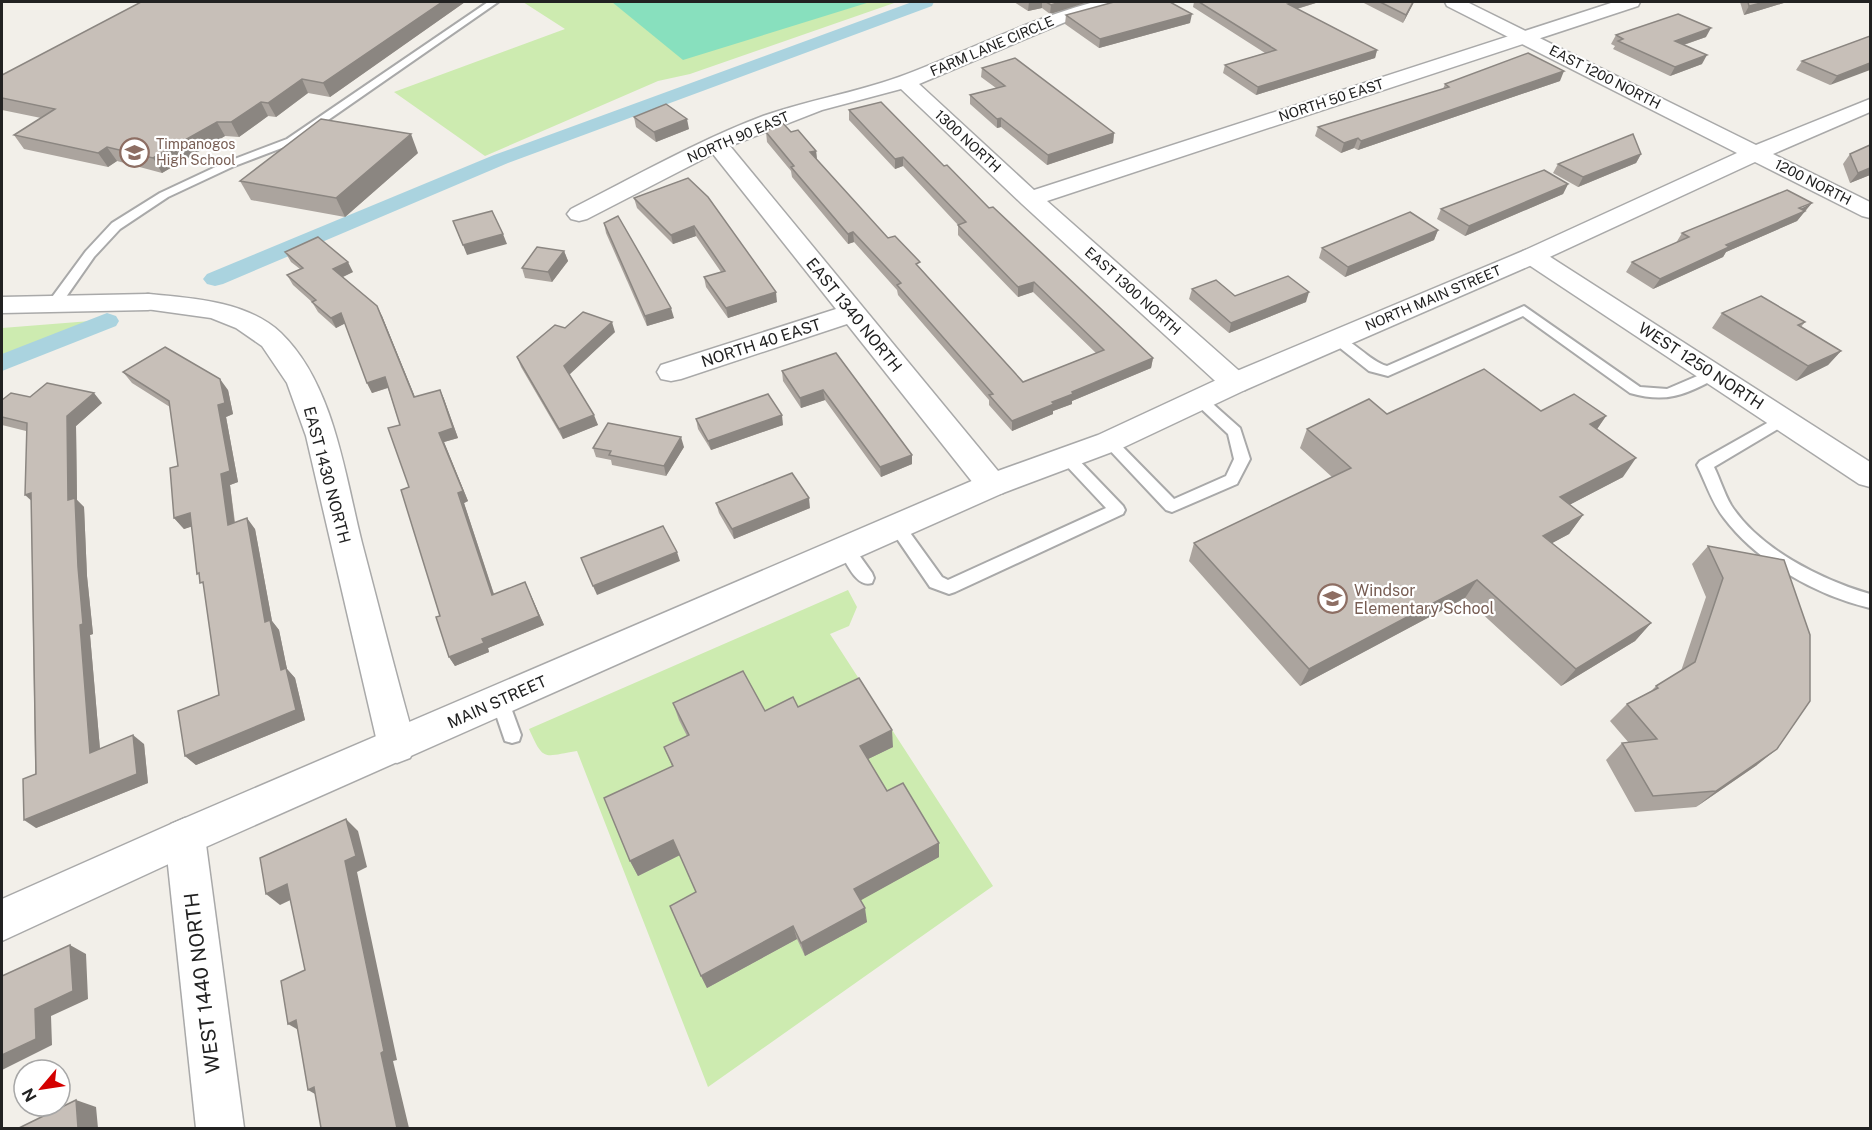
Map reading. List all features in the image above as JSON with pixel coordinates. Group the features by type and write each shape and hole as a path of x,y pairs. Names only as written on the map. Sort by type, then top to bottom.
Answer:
{"street":[{"name":"FARM LANE CIRCLE","path":"905,82 1063,16 1113,2"},
{"name":"EAST 1200 NORTH","path":"1454,2 1756,153"},
{"name":"NORTH 50 EAST","path":"1030,199 1631,2"},
{"name":"NORTH 90 EAST","path":"579,214 716,144 815,106 905,82"},
{"name":"1300 NORTH","path":"905,82 1030,199"},
{"name":"NORTH MAIN STREET","path":"992,485 1109,442 1235,383 1532,256 1756,153 1870,105"},
{"name":"EAST 1340 NORTH","path":"716,144 992,485"},
{"name":"1200 NORTH","path":"1756,153 1870,211"},
{"name":"EAST 1300 NORTH","path":"1030,199 1235,383"},
{"name":"WEST 1250 NORTH","path":"1532,256 1870,476"},
{"name":"EAST 1430 NORTH","path":"2,305 148,302 216,311 248,324 270,339 292,364 315,420 397,746"},
{"name":"NORTH 40 EAST","path":"670,372 852,313"},
{"name":"MAIN STREET","path":"2,920 185,837 500,700 856,563 897,527 992,485"},
{"name":"WEST 1440 NORTH","path":"185,837 220,1128"}],"lane":[{"path":"54,304 90,254 116,226 164,195 228,165 291,141 493,2"},
{"path":"1337,340 1374,368 1388,370 1524,310 1635,390 1650,396 1666,396 1714,374"},
{"path":"1109,442 1172,506 1232,480 1242,459 1235,432 1200,400"},
{"path":"1783,419 1706,465 1719,494 1729,513 1772,554 1805,575 1870,601"},
{"path":"897,527 936,582 948,587 1117,510 1067,457"},
{"path":"500,700 513,735"}],"green space":[{"path":"523,2 897,2 690,74 658,81 485,156 394,92 565,29"},
{"path":"612,2 870,2 683,60"},
{"path":"103,320 2,359 2,328"},
{"path":"848,590 857,607 849,626 830,634 993,886 708,1087 577,751 546,755 538,747 529,729"}],"building":[{"path":"141,2 442,2 323,83 302,79 268,103 261,102 231,122 217,122 153,158 107,147 98,153 14,135 55,109 2,98 2,75"},
{"path":"1114,2 1170,2 1192,14 1100,39 1066,15"},
{"path":"1199,2 1296,2 1288,4 1377,50 1258,87 1225,65 1276,50"},
{"path":"1380,2 1413,2 1406,15"},
{"path":"1748,2 1765,2 1749,6"},
{"path":"1678,14 1711,28 1675,41 1707,55 1675,67 1618,41 1623,39 1616,35"},
{"path":"1870,36 1870,63 1837,76 1802,61"},
{"path":"1528,53 1564,71 1361,141 1358,138 1344,143 1318,127 1449,87 1445,84"},
{"path":"1015,58 1114,133 1048,155 1001,118 997,119 970,95 1005,86 982,68"},
{"path":"881,102 944,166 947,165 989,208 993,207 1153,358 1072,392 1073,394 1052,402 1054,404 1012,421 989,395 993,394 897,285 901,283 853,232 848,234 791,167 794,166 766,132 780,120 791,132 798,130 816,151 810,152 888,238 895,236 920,262 916,264 1023,382 1104,350 1034,282 1018,287 958,225 966,222 903,157 895,159 849,110"},
{"path":"666,104 687,119 654,132 634,117"},
{"path":"321,119 411,134 336,198 240,181"},
{"path":"1633,134 1641,154 1583,177 1558,164"},
{"path":"1870,145 1870,168 1858,173 1850,154"},
{"path":"1544,170 1568,184 1469,226 1441,209"},
{"path":"688,178 708,197 776,292 726,308 704,277 725,271 694,226 671,235 634,198"},
{"path":"1787,190 1812,203 1799,208 1805,211 1726,245 1729,247 1660,279 1632,262 1689,237 1682,233"},
{"path":"492,211 503,234 463,245 453,221"},
{"path":"1410,212 1438,230 1348,267 1322,248"},
{"path":"618,216 671,308 645,316 604,223"},
{"path":"318,237 348,262 333,269 377,306 414,397 440,390 453,428 439,433 463,491 458,493 492,595 525,582 539,616 482,639 484,643 449,657 436,617 440,616 401,490 409,487 388,428 400,425 385,377 367,383 341,313 331,318 312,302 316,300 287,275 303,268 285,252"},
{"path":"537,247 564,251 548,272 522,268"},
{"path":"1288,276 1309,292 1231,323 1192,289 1216,280 1235,296"},
{"path":"1761,296 1805,322 1798,325 1841,351 1808,366 1722,313"},
{"path":"583,312 612,322 564,366 594,415 559,429 517,357 555,325 565,328"},
{"path":"165,347 220,379 225,403 218,405 230,471 221,474 228,525 247,518 265,622 270,620 281,670 286,668 296,710 185,756 178,711 219,695 203,582 200,583 199,573 197,574 190,513 174,518 170,468 178,466 169,401 123,372"},
{"path":"836,353 912,455 880,467 823,390 800,398 782,371"},
{"name":"Windsor Elementary School","path":"1484,369 1541,411 1574,394 1606,416 1590,424 1636,458 1560,497 1583,515 1543,536 1651,623 1576,669 1477,580 1309,669 1194,543 1351,468 1307,429 1369,399 1387,414"},
{"path":"47,383 94,393 67,416 68,500 75,498 83,624 80,625 90,753 133,735 137,774 24,820 23,779 36,774 31,493 25,495 27,423 2,417 2,400 11,393 30,397"},
{"path":"768,394 782,415 708,441 696,419"},
{"path":"608,423 681,437 664,466 609,455 611,451 593,448"},
{"path":"792,473 809,498 732,529 716,503"},
{"path":"663,526 677,552 593,586 581,558"},
{"path":"1708,546 1784,560 1810,635 1810,701 1777,749 1716,791 1653,796 1622,743 1657,739 1627,704 1658,688 1656,686 1695,662 1723,578"},
{"path":"743,671 765,711 793,697 798,707 859,678 892,730 860,746 887,791 903,783 939,843 854,889 865,908 801,943 793,926 701,976 670,906 696,892 673,840 630,861 604,798 673,766 664,747 689,735 673,703"},
{"path":"346,819 356,856 345,861 384,1051 381,1053 397,1128 321,1128 314,1087 308,1090 296,1020 288,1024 281,981 305,970 287,884 266,894 260,858"},
{"path":"70,945 73,991 35,1009 36,1039 2,1055 2,976"},
{"path":"76,1100 78,1128 19,1128 39,1118 72,1118 72,1102"}],"waterway":[{"path":"215,279 501,159 926,2"},
{"path":"2,363 107,321"}],"place":[{"name":"Timpanogos High School","path":"135,152"},
{"name":"Windsor Elementary School","path":"1333,599"}]}
